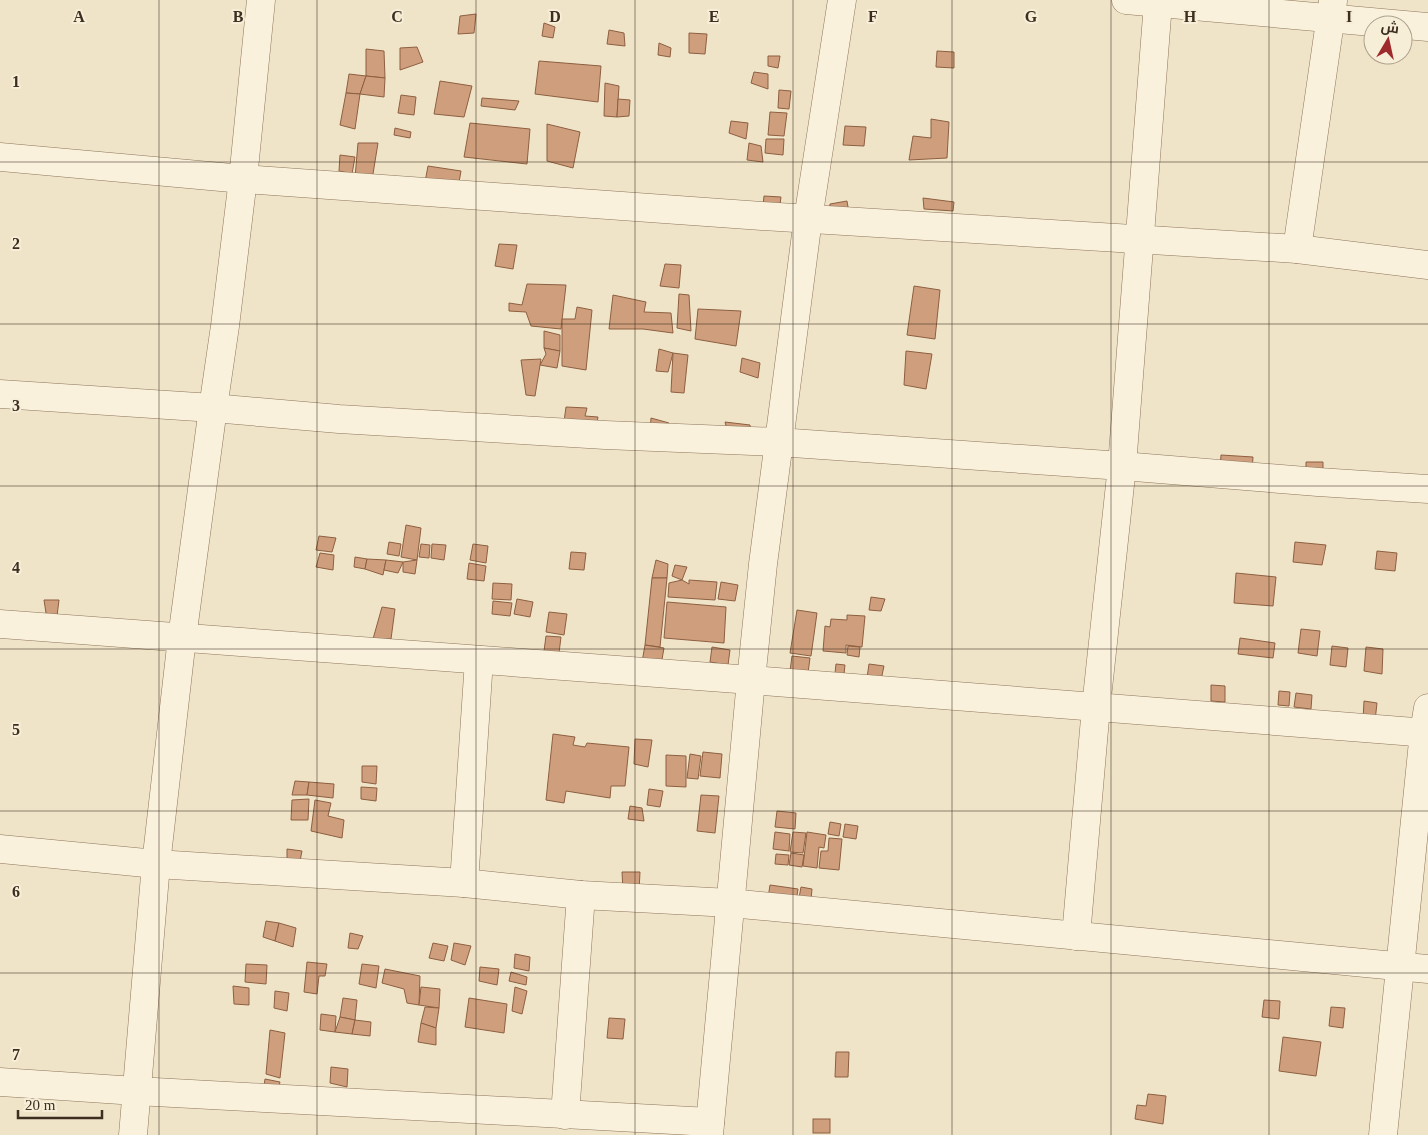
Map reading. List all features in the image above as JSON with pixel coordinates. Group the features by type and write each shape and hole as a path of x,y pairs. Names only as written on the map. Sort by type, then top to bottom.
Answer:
{"street":[{"path":"134,1135 136,1091 156,864 182,638 225,326 261,0"},
{"path":"0,1082 565,1114 710,1129 763,564 808,219 842,0"},
{"path":"1126,0 1158,3 1332,9 1428,27"},
{"path":"1076,936 1096,707 1122,466 1158,3"},
{"path":"1297,249 1332,9"},
{"path":"0,157 242,179 808,219 1297,249 1428,265"},
{"path":"0,394 213,408 339,419 605,435 778,442 1428,489"},
{"path":"0,624 1096,707 1427,724 1383,1135"},
{"path":"464,883 480,660"},
{"path":"0,849 156,864 464,883 581,895 730,903 1428,969"},
{"path":"565,1114 581,895"}],"building":[{"path":"476,14 474,33 458,34 460,16"},
{"path":"544,23 555,27 553,38 542,36"},
{"path":"609,30 624,33 625,46 607,44"},
{"path":"689,33 707,34 705,54 689,53"},
{"path":"659,43 671,48 670,57 658,55"},
{"path":"417,47 423,62 400,70 400,48"},
{"path":"366,49 384,51 385,78 366,76"},
{"path":"937,51 954,52 954,68 936,67"},
{"path":"768,56 780,56 778,68 768,66"},
{"path":"539,61 601,66 598,102 535,94"},
{"path":"754,72 768,74 768,89 751,83"},
{"path":"349,74 366,76 360,94 346,93"},
{"path":"366,76 385,78 384,97 360,94"},
{"path":"440,81 472,86 464,117 434,114"},
{"path":"605,83 619,86 617,117 604,116"},
{"path":"779,90 791,91 789,109 778,108"},
{"path":"346,93 360,94 355,129 340,125"},
{"path":"401,95 416,97 414,115 398,113"},
{"path":"482,98 519,101 515,110 481,106"},
{"path":"618,99 630,100 629,116 617,117"},
{"path":"770,112 787,113 784,136 768,135"},
{"path":"931,119 949,122 947,158 909,160 913,136 931,138"},
{"path":"731,121 748,123 746,139 729,133"},
{"path":"470,123 530,129 527,164 464,157"},
{"path":"547,124 580,132 573,168 547,161"},
{"path":"845,126 866,127 864,146 843,145"},
{"path":"395,128 411,132 410,138 394,135"},
{"path":"766,139 784,139 783,155 765,153"},
{"path":"358,143 378,143 372,180 355,178"},
{"path":"749,143 761,146 763,162 747,160"},
{"path":"340,155 355,157 352,174 339,171"},
{"path":"428,166 461,171 458,188 425,182"},
{"path":"764,196 781,197 779,212 762,216"},
{"path":"923,198 954,202 953,211 924,209"},
{"path":"847,201 849,213 829,215 830,204"},
{"path":"499,244 517,245 513,269 495,266"},
{"path":"665,264 681,265 679,288 660,286"},
{"path":"527,284 566,285 561,329 531,326 526,312 509,311 509,303 522,305"},
{"path":"914,286 940,290 935,339 907,335"},
{"path":"679,294 689,295 691,331 677,328"},
{"path":"613,295 646,302 644,312 671,313 673,333 643,329 609,329"},
{"path":"577,307 592,310 586,370 562,366 562,319 575,319"},
{"path":"698,309 741,311 736,346 695,339"},
{"path":"544,331 560,335 560,351 544,348"},
{"path":"544,348 560,351 557,368 540,365 546,354"},
{"path":"659,349 673,353 668,372 656,371"},
{"path":"906,351 932,354 926,389 904,385"},
{"path":"673,353 688,355 684,393 671,392"},
{"path":"742,358 760,363 758,378 740,372"},
{"path":"541,359 535,396 526,395 521,360"},
{"path":"566,407 587,408 585,416 598,417 594,440 562,436"},
{"path":"651,418 669,423 667,433 650,432"},
{"path":"725,422 750,425 751,437 728,433"},
{"path":"1221,455 1253,457 1252,472 1220,469"},
{"path":"1306,462 1323,462 1323,478 1306,479"},
{"path":"406,525 421,528 417,560 401,557"},
{"path":"319,536 336,538 332,552 316,550"},
{"path":"389,542 401,544 399,556 387,554"},
{"path":"1295,542 1326,545 1322,565 1293,562"},
{"path":"421,544 430,545 429,558 419,557"},
{"path":"432,544 446,545 444,560 431,558"},
{"path":"473,544 488,546 486,563 470,560"},
{"path":"1377,551 1397,553 1395,571 1375,569"},
{"path":"571,552 586,553 584,570 569,569"},
{"path":"320,553 334,555 333,570 316,567"},
{"path":"355,557 367,559 365,569 354,567"},
{"path":"367,559 386,560 383,575 365,569"},
{"path":"386,560 403,562 398,573 384,570"},
{"path":"417,560 415,574 403,572 403,562"},
{"path":"656,560 668,564 667,578 652,578"},
{"path":"469,563 486,566 484,581 467,579"},
{"path":"675,565 687,567 682,580 672,576"},
{"path":"1236,573 1276,577 1273,606 1234,603"},
{"path":"652,578 667,578 660,647 645,645"},
{"path":"682,580 689,584 689,580 717,582 715,600 668,597 669,583"},
{"path":"721,582 738,585 735,601 718,599"},
{"path":"493,583 512,584 511,600 492,599"},
{"path":"871,597 885,599 881,611 869,610"},
{"path":"517,599 533,602 530,617 514,614"},
{"path":"44,600 59,600 57,616 46,613"},
{"path":"493,601 512,603 510,616 492,614"},
{"path":"667,602 726,607 724,643 664,638"},
{"path":"382,607 395,609 391,639 373,639"},
{"path":"797,610 817,613 811,656 790,653"},
{"path":"549,612 567,614 564,635 546,632"},
{"path":"847,615 865,616 862,647 846,645 846,653 823,651 825,626 830,627 831,619 847,620"},
{"path":"1301,629 1320,631 1317,656 1298,653"},
{"path":"546,636 561,637 559,653 544,651"},
{"path":"1240,638 1275,643 1273,658 1238,654"},
{"path":"645,645 664,648 661,665 642,662"},
{"path":"848,646 860,647 859,657 847,655"},
{"path":"1332,646 1348,648 1346,667 1330,665"},
{"path":"712,647 730,650 728,665 710,662"},
{"path":"1366,647 1383,649 1382,674 1364,671"},
{"path":"792,656 810,658 808,673 790,671"},
{"path":"836,664 845,665 844,674 835,673"},
{"path":"869,664 884,666 881,680 867,678"},
{"path":"1211,685 1225,686 1225,702 1211,701"},
{"path":"1279,691 1290,692 1289,706 1278,705"},
{"path":"1296,693 1312,695 1311,709 1294,707"},
{"path":"1364,701 1377,703 1375,721 1363,720"},
{"path":"553,734 575,737 573,745 585,747 587,743 629,747 625,786 611,786 610,798 566,791 564,803 546,800"},
{"path":"635,739 652,740 648,767 634,764"},
{"path":"703,752 722,754 720,778 700,776"},
{"path":"690,754 701,756 698,779 687,778"},
{"path":"666,755 686,756 686,787 666,786"},
{"path":"362,766 377,766 376,784 362,782"},
{"path":"295,781 309,782 307,795 292,795"},
{"path":"309,782 334,784 333,798 307,795"},
{"path":"361,787 377,788 376,801 361,799"},
{"path":"649,789 663,791 660,807 647,805"},
{"path":"701,795 719,796 715,833 697,831"},
{"path":"309,799 308,820 291,820 292,800"},
{"path":"315,800 331,803 328,816 344,820 342,838 311,831"},
{"path":"630,806 642,808 644,821 628,819"},
{"path":"777,811 796,813 795,829 775,827"},
{"path":"830,822 841,824 839,836 828,834"},
{"path":"845,824 858,826 856,839 843,837"},
{"path":"775,832 790,834 789,851 773,849"},
{"path":"793,832 806,833 803,853 790,852"},
{"path":"807,832 826,835 824,848 819,847 817,868 803,866"},
{"path":"829,838 842,839 839,870 819,868 821,851 828,851"},
{"path":"287,849 302,851 299,866 287,864"},
{"path":"791,853 804,855 802,867 789,865"},
{"path":"776,854 789,855 788,865 775,864"},
{"path":"622,872 640,872 639,891 623,891"},
{"path":"770,885 798,889 796,902 768,898"},
{"path":"801,887 812,889 811,900 799,898"},
{"path":"266,921 279,923 275,941 263,937"},
{"path":"279,923 296,928 293,947 275,941"},
{"path":"350,933 363,936 358,949 348,948"},
{"path":"433,943 448,946 444,961 429,958"},
{"path":"454,943 471,946 465,965 451,960"},
{"path":"515,954 530,957 529,971 514,968"},
{"path":"307,962 327,964 325,976 319,976 317,994 304,992"},
{"path":"246,964 267,965 266,984 245,982"},
{"path":"362,964 379,966 376,988 359,984"},
{"path":"480,967 499,969 497,985 479,981"},
{"path":"385,969 420,976 419,1005 407,1003 404,989 382,983"},
{"path":"511,972 527,977 526,985 509,981"},
{"path":"233,986 249,988 249,1005 234,1004"},
{"path":"421,987 440,989 439,1008 419,1005"},
{"path":"515,987 527,991 522,1014 512,1011"},
{"path":"275,991 289,993 287,1011 274,1008"},
{"path":"343,998 357,1000 355,1020 340,1017"},
{"path":"469,998 507,1004 504,1033 465,1027"},
{"path":"1264,1000 1280,1001 1279,1019 1262,1017"},
{"path":"425,1007 439,1008 436,1028 421,1023"},
{"path":"1331,1007 1345,1008 1343,1028 1329,1026"},
{"path":"321,1014 336,1016 335,1032 320,1030"},
{"path":"340,1017 355,1020 352,1034 335,1032"},
{"path":"609,1018 625,1019 623,1039 607,1038"},
{"path":"355,1020 371,1022 370,1036 352,1034"},
{"path":"421,1023 436,1028 436,1045 418,1042"},
{"path":"270,1030 285,1033 280,1078 266,1074"},
{"path":"1283,1037 1321,1042 1316,1076 1279,1071"},
{"path":"836,1052 849,1052 848,1077 835,1077"},
{"path":"331,1067 348,1069 347,1087 330,1083"},
{"path":"265,1079 280,1082 277,1094 263,1093"},
{"path":"1148,1094 1166,1096 1163,1124 1135,1119 1137,1105 1146,1106"},
{"path":"813,1119 830,1119 830,1133 813,1133"}]}
